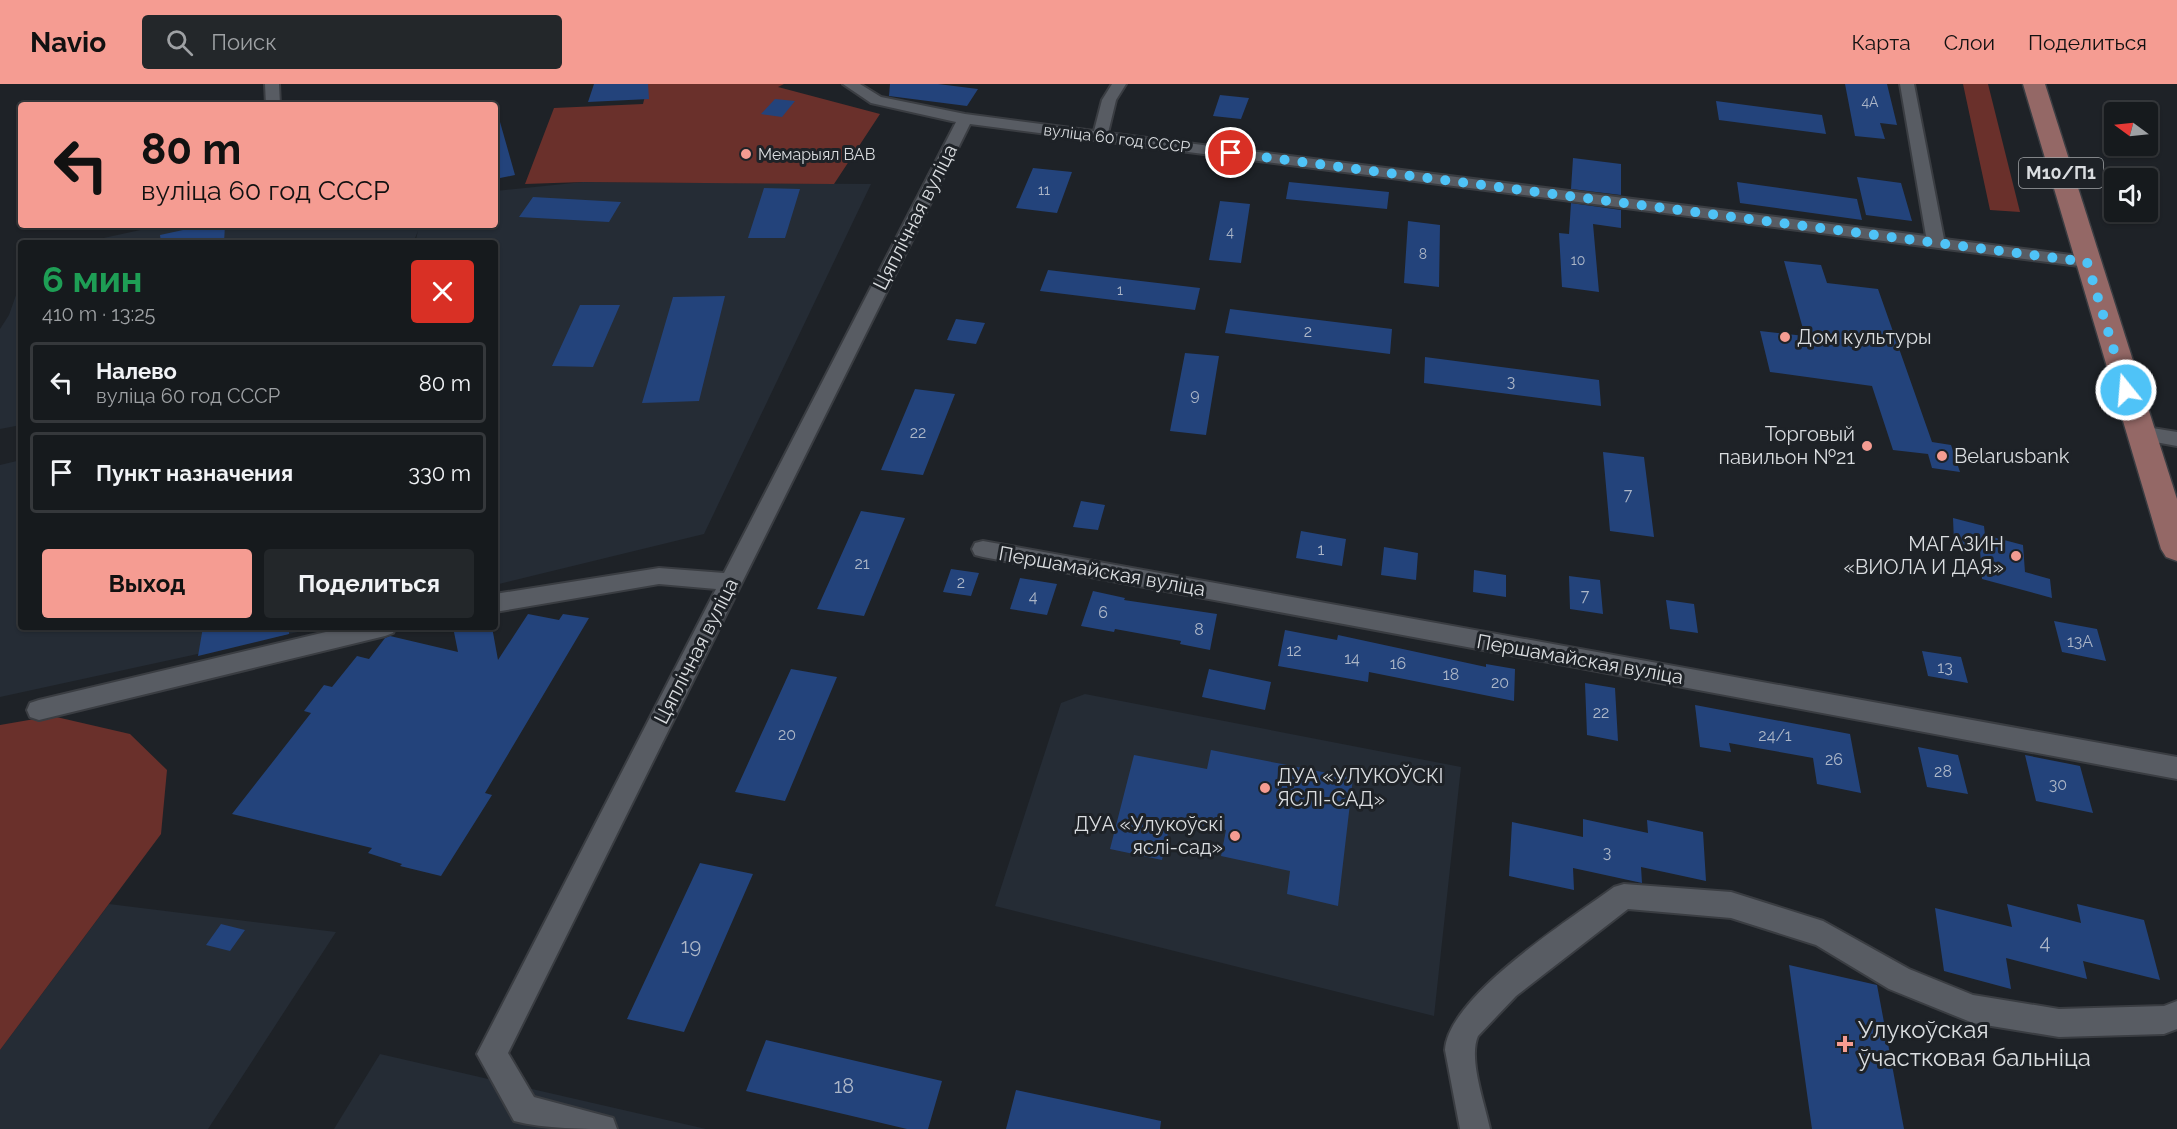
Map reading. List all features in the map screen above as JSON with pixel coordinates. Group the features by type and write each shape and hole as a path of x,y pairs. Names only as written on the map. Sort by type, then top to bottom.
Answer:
{"main road":[{"name":"М10/П1","path":"2034,84 2177,549"}],"street":[{"path":"272,84 273,102"},
{"name":"вуліца 60 год СССР","path":"850,84 864,94 894,104 965,119 2087,262"},
{"path":"1100,136 1109,100 1119,84"},
{"path":"1907,84 1936,243"},
{"name":"Цяплічная вуліца","path":"602,1129 525,1110 492,1054 965,119"},
{"path":"2140,433 2177,439"},
{"name":"Першамайская вуліца","path":"984,549 2177,768"},
{"path":"498,603 659,576 731,582"},
{"path":"39,710 372,630"},
{"path":"1475,1129 1459,1046 1465,1029 1529,966 1624,896 1731,905 1822,934 1899,979 1973,1009 2059,1023 2164,1020 2177,1015"}],"shaded area":[{"path":"648,84 784,84 778,87 880,114 834,184 583,182 525,184 554,108 643,104"},
{"path":"1963,84 1988,84 2020,212 1990,210"},
{"path":"583,182 871,184 704,534 498,584 498,240 416,240 418,231 414,240 95,240 149,228 498,228 498,191"},
{"path":"18,290 18,426 0,429 0,329 9,315"},
{"path":"18,461 18,630 307,630 0,697 0,465"},
{"name":"ДУА «Улукоўскі яслі-сад»","path":"1085,694 1461,767 1434,1016 995,906 1061,703"},
{"path":"52,716 130,734 167,770 161,834 0,1050 0,725"},
{"path":"109,904 336,932 208,1129 0,1129 0,1050"},
{"path":"380,1054 706,1129 334,1129"}],"building":[{"path":"594,84 648,84 649,99 588,102"},
{"path":"890,84 938,84 978,89 967,106 889,96"},
{"path":"1845,84 1887,84 1897,125 1880,123 1885,139 1855,136"},
{"path":"1220,95 1249,98 1241,119 1213,116"},
{"path":"775,99 795,101 782,117 761,114"},
{"path":"1716,101 1822,115 1826,134 1719,120"},
{"path":"498,122 500,122 515,175 498,178"},
{"path":"1573,158 1621,164 1621,195 1571,189"},
{"path":"1033,168 1072,172 1057,213 1016,208"},
{"path":"1857,177 1901,183 1912,221 1866,215"},
{"path":"1289,182 1389,192 1387,209 1286,199"},
{"path":"1737,182 1857,199 1862,220 1740,203"},
{"path":"764,188 800,189 785,238 748,238"},
{"path":"533,197 621,202 609,222 519,217"},
{"path":"1220,201 1250,204 1241,263 1209,260"},
{"path":"1571,203 1621,210 1621,228 1593,224 1599,292 1562,287 1559,233 1569,234"},
{"path":"1408,221 1440,225 1439,287 1404,283"},
{"path":"192,228 225,228 224,240 161,240 160,235"},
{"name":"Дом культуры","path":"1784,261 1821,265 1827,283 1878,289 1932,442 1951,445 1960,472 1932,468 1928,454 1893,450 1872,386 1770,372 1760,331 1805,336"},
{"path":"1048,270 1200,288 1195,310 1040,291"},
{"path":"725,296 699,401 642,403 673,297"},
{"path":"580,305 620,305 593,367 552,366"},
{"path":"1230,309 1392,329 1390,354 1225,333"},
{"path":"956,319 985,323 976,344 947,340"},
{"path":"1185,353 1219,356 1206,435 1170,431"},
{"path":"1425,357 1599,380 1601,406 1424,383"},
{"path":"915,389 955,394 923,475 881,470"},
{"path":"1603,452 1644,457 1654,537 1610,531"},
{"path":"1081,501 1105,505 1098,530 1073,527"},
{"path":"861,511 905,518 864,616 817,609"},
{"path":"1953,518 1984,526 1985,535 2023,545 2025,572 2050,579 2052,598 1982,579 1980,549 1954,542"},
{"path":"1301,531 1346,539 1342,566 1296,558"},
{"path":"1384,547 1418,553 1416,580 1381,575"},
{"path":"951,569 979,573 971,596 943,592"},
{"path":"1474,570 1506,575 1506,597 1473,592"},
{"path":"1569,576 1600,580 1603,614 1570,609"},
{"path":"1020,578 1057,584 1047,615 1010,609"},
{"path":"1093,591 1125,598 1124,600 1217,614 1210,650 1180,644 1181,641 1115,629 1114,632 1081,626"},
{"path":"1666,600 1694,604 1698,633 1670,629"},
{"path":"528,614 559,620 563,614 589,618 485,793 492,795 441,876 400,866 402,864 368,853 372,848 232,814 311,713 304,711 324,685 332,687 357,656 369,659 385,638 390,636 458,652 454,630 493,630 498,660"},
{"path":"2054,621 2097,629 2106,661 2062,652"},
{"path":"202,630 289,630 289,634 198,656"},
{"path":"1285,630 1337,640 1338,635 1486,667 1486,664 1515,669 1514,701 1369,672 1368,682 1278,666"},
{"path":"1922,651 1961,657 1968,683 1928,676"},
{"path":"791,669 837,677 785,801 735,792"},
{"path":"1209,669 1271,682 1265,710 1202,697"},
{"path":"1585,683 1615,688 1618,741 1587,735"},
{"path":"1695,705 1850,734 1861,793 1817,784 1813,758 1729,743 1731,752 1700,747"},
{"path":"1918,747 1958,755 1968,794 1927,787"},
{"path":"1211,750 1353,778 1338,906 1287,894 1290,871 1221,856 1226,830 1171,819 1162,860 1110,849 1134,755 1207,769"},
{"path":"2025,755 2080,766 2093,813 2036,801"},
{"path":"1583,819 1648,833 1647,820 1703,832 1706,881 1641,867 1642,883 1573,868 1574,890 1509,876 1512,822 1583,837"},
{"path":"700,863 753,874 684,1032 627,1019"},
{"path":"2007,904 2081,923 2077,904 2144,920 2160,980 2083,961 2087,979 2006,958 2011,989 1944,971 1935,908 2012,927"},
{"path":"221,924 245,930 230,951 206,945"},
{"path":"1789,965 1877,985 1904,1129 1812,1129"},
{"path":"766,1040 942,1081 928,1129 907,1129 746,1091"},
{"path":"1016,1090 1161,1121 1160,1129 1006,1129"}],"place":[{"name":"Мемарыял ВАВ","path":"746,154"},
{"name":"Дом культуры","path":"1785,337"},
{"name":"Торговый павильон №21","path":"1867,446"},
{"name":"Belarusbank","path":"1942,456"},
{"name":"МАГАЗИН «ВИОЛА И ДАЯ»","path":"2016,556"},
{"name":"ДУА «УЛУКОЎСКІ ЯСЛІ-САД»","path":"1265,788"},
{"name":"ДУА «Улукоўскі яслі-сад»","path":"1235,836"},
{"name":"Улукоўская ўчастковая бальніца","path":"1845,1044"}],"route":[{"path":"1231,153 2087,262 2126,390"}]}
